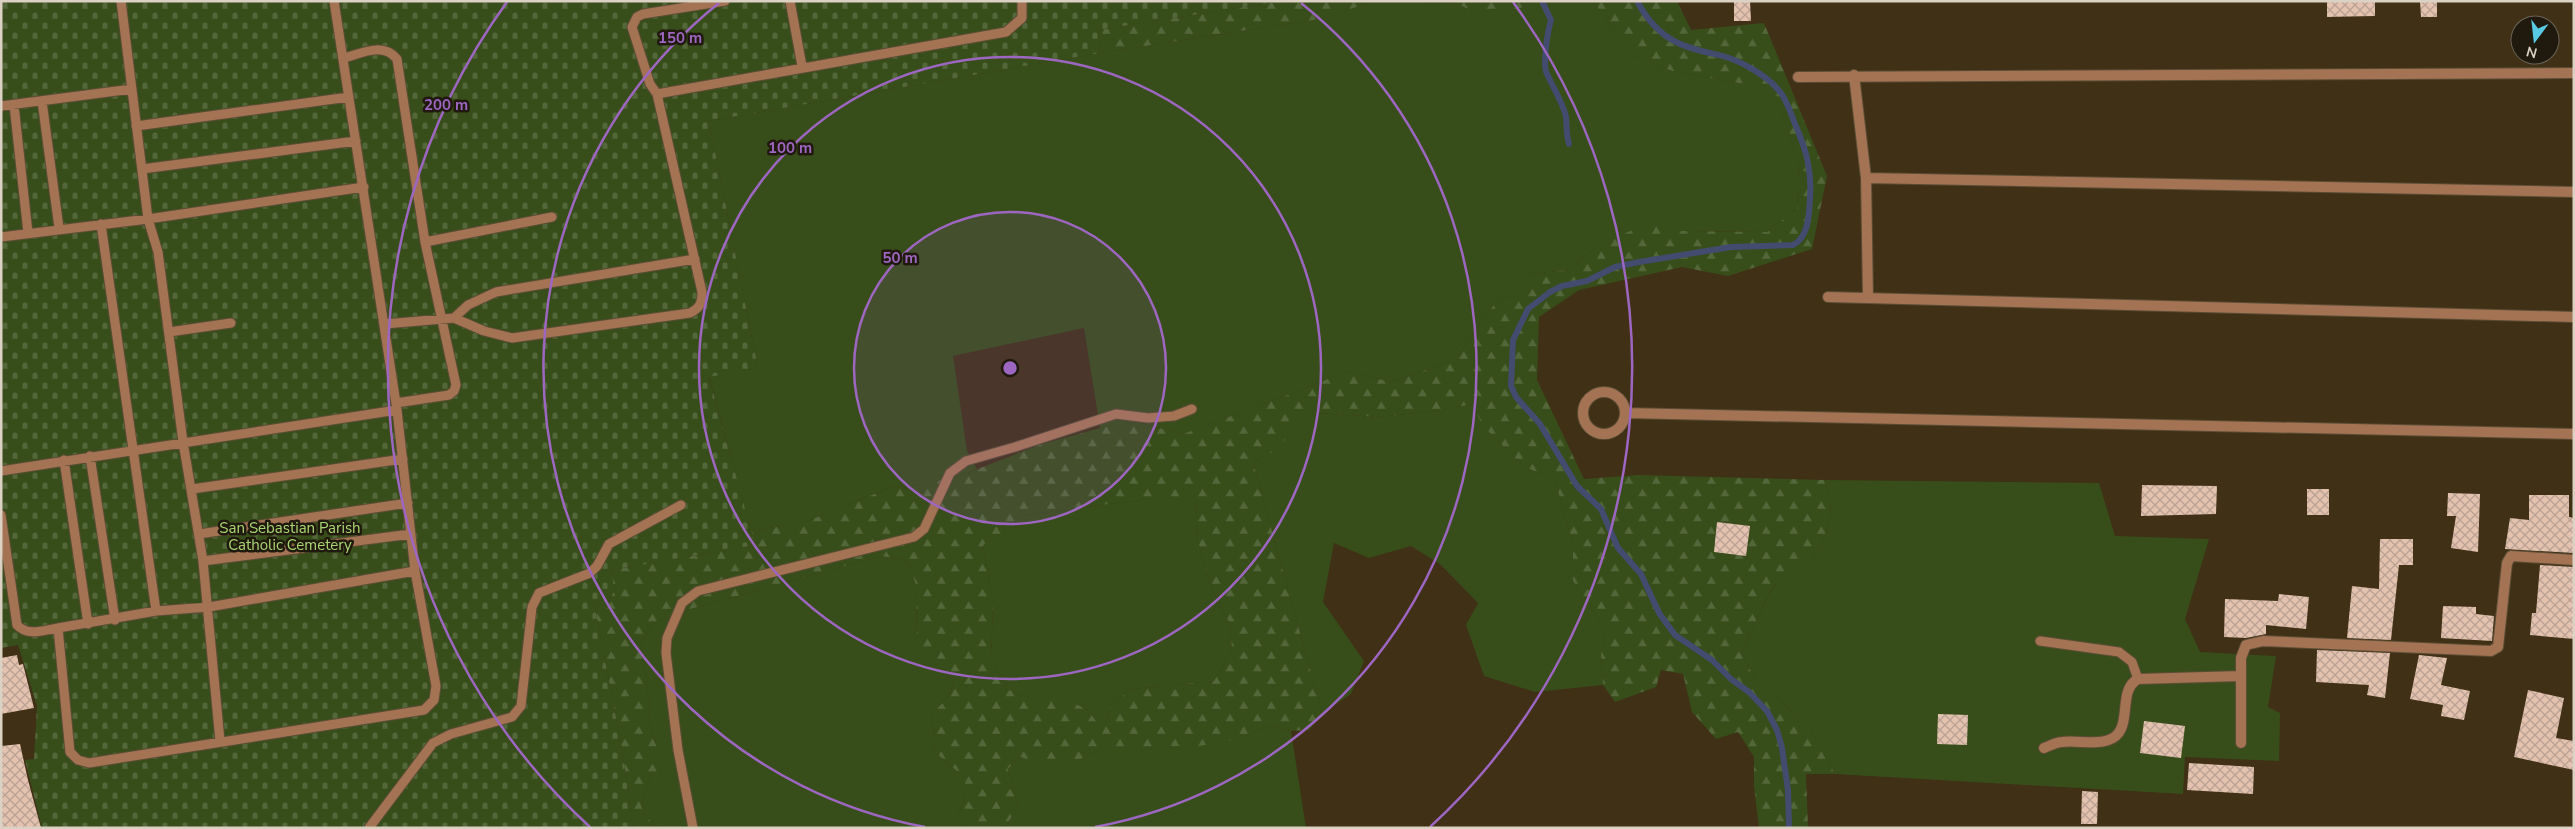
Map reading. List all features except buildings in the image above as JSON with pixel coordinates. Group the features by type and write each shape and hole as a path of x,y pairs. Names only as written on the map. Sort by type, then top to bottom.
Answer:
{"street":[{"path":"1798,77 1854,75 2574,73"},
{"path":"1854,75 1866,178 1868,298"},
{"path":"1866,178 2574,192"},
{"path":"1828,297 2035,301 2388,314 2574,317"},
{"path":"1602,391 1619,397 1626,413 1619,428 1612,433 1603,434 1588,428 1582,413 1587,399 1602,391"},
{"path":"1626,413 2574,434"},
{"path":"2241,743 2241,658 2246,645 2263,641 2491,651 2498,647 2507,562 2511,556 2574,560"},
{"path":"2044,748 2060,742 2102,742 2112,739 2120,732 2128,692 2133,682 2138,680 2241,676"}],"lane":[{"path":"121,1 148,219 158,252 183,442 203,561 209,608 220,741"},
{"path":"58,628 70,752 78,760 89,763 424,710 434,700 436,686 415,571 397,406 334,1"},
{"path":"385,324 454,318 484,331 512,338 690,313 702,302 702,292 657,94 650,84 632,33 633,21 643,14 725,1"},
{"path":"790,1 802,66"},
{"path":"657,94 802,66 1006,32 1022,18 1022,1"},
{"path":"1,471 397,406 449,395 454,391 456,385 425,242 397,60 391,52 380,49 344,58"},
{"path":"1,106 132,88"},
{"path":"136,126 349,96"},
{"path":"42,101 59,228"},
{"path":"14,104 28,233"},
{"path":"142,169 356,141"},
{"path":"1,236 148,219 364,186"},
{"path":"425,242 552,217"},
{"path":"101,224 156,611"},
{"path":"454,318 468,305 496,292 695,260"},
{"path":"169,332 231,323"},
{"path":"693,828 678,750 666,653 667,638 682,603 698,591 914,537 924,529 942,495 950,473 966,461 1015,448 1116,414 1148,418 1174,416 1192,409"},
{"path":"90,456 115,620"},
{"path":"192,489 403,459"},
{"path":"64,460 88,624"},
{"path":"199,534 408,504"},
{"path":"369,828 433,744 451,734 512,717 521,706 532,607 539,593 590,573 597,566 609,544 681,505"},
{"path":"1,515 17,625 23,631 31,632 115,620 156,611 209,608 415,571"},
{"path":"203,561 411,534"},
{"path":"2040,641 2119,652 2132,662 2138,680"}],"green space":[{"name":"San Sebastian Parish Catholic Cemetery","path":"1,1 1282,1 1098,30 1100,53 709,121 758,368 709,377 755,545 611,570 615,596 594,603 621,744 633,828 42,828 25,760 34,759 37,706 18,645 1,648"},
{"path":"1282,1 1373,1 1326,18 1100,53 1098,30"},
{"path":"1373,1 1531,5 1532,1 1593,1 1633,56 1675,72 1750,85 1780,108 1799,162 1797,209 1767,232 1682,231 1649,223 1600,245 1566,270 1531,274 1510,297 1495,303 1460,353 1443,364 1391,382 1345,371 1319,383 1183,434 1136,422 1100,428 1084,328 953,356 967,451 977,469 960,476 902,488 894,486 805,522 751,531 709,376 758,368 709,121 1100,53 1326,18"},
{"path":"1451,1 1532,1 1531,5 1486,17"},
{"path":"1593,1 1677,1 1691,30 1764,23 1827,176 1812,249 1728,276 1682,267 1579,290 1539,317 1537,380 1584,479 1639,475 1824,480 1830,499 1830,515 1828,528 1823,540 1809,563 1788,579 1776,583 1762,608 1742,652 1753,676 1809,727 1835,774 1806,774 1808,828 1759,828 1754,786 1754,757 1738,732 1716,739 1692,712 1683,674 1661,670 1656,687 1615,702 1603,685 1601,654 1606,631 1573,581 1573,545 1555,480 1523,466 1482,425 1473,404 1436,411 1378,417 1313,413 1273,452 1253,462 1322,713 1309,730 1291,731 1270,725 1241,738 1199,746 1105,747 1079,760 1043,766 1019,756 1008,769 1018,806 1005,828 971,828 958,818 965,794 965,778 935,752 932,714 950,695 955,676 935,664 917,646 916,586 909,561 881,556 687,610 651,625 641,646 650,706 648,722 656,743 661,767 651,776 641,806 652,824 662,828 633,828 621,744 594,603 615,596 611,570 755,545 751,531 805,522 894,486 902,488 960,476 1039,445 1100,428 1136,422 1183,434 1319,383 1345,371 1391,382 1443,364 1460,353 1495,303 1510,297 1531,274 1566,270 1600,245 1649,222 1682,231 1767,232 1797,209 1799,162 1780,108 1750,85 1675,72 1633,56","holes":["1148,499 1196,499 1198,541 1210,585 1230,624 1232,650 1214,681 1131,689 1110,706 1106,726 1099,726 1089,711 1065,698 1029,698 1007,689 991,659 993,603 983,546 991,536 999,538 1018,527 1024,515"]},
{"path":"1473,404 1482,425 1523,466 1555,480 1573,545 1573,581 1606,631 1601,654 1603,685 1535,692 1484,676 1466,625 1478,603 1440,564 1411,546 1369,558 1334,543 1323,602 1364,661 1351,694 1322,713 1253,462 1273,452 1313,413 1378,417 1436,411"},
{"path":"1824,480 2099,483 2115,536 2209,539 2185,619 2200,652 2276,656 2268,707 2280,713 2279,761 2185,757 2183,794 1835,774 1809,727 1753,676 1742,652 1762,607 1777,582 1789,578 1809,563 1823,540 1828,528 1830,515 1830,499"},
{"path":"1148,499 1196,499 1198,541 1210,585 1230,624 1232,650 1214,681 1131,689 1110,706 1106,726 1099,727 1089,711 1065,698 1029,698 1007,689 991,659 993,603 983,546 991,536 1024,515"},
{"path":"881,556 909,561 916,586 917,646 935,664 955,676 950,695 932,714 935,752 965,778 965,794 958,818 971,828 662,828 652,824 641,806 651,776 656,743 648,722 650,706 641,646 651,625 687,610"},
{"path":"1270,725 1291,731 1306,828 1005,828 1018,806 1008,769 1019,756 1079,760 1105,747 1241,738"}],"waterway":[{"path":"1542,1 1551,20 1546,47 1546,70 1565,112 1569,144"},
{"path":"1637,1 1653,24 1676,42 1739,62 1762,75 1781,93 1802,142 1809,169 1810,204 1805,231 1802,237 1793,245 1731,247 1639,262 1615,267 1587,281 1562,286 1550,292 1528,309 1513,340 1511,386 1516,397 1540,424 1577,486 1601,509 1618,548 1641,574 1659,613 1675,635 1712,660 1731,679 1749,692 1767,711 1777,730 1782,748 1788,790 1789,828"}]}
